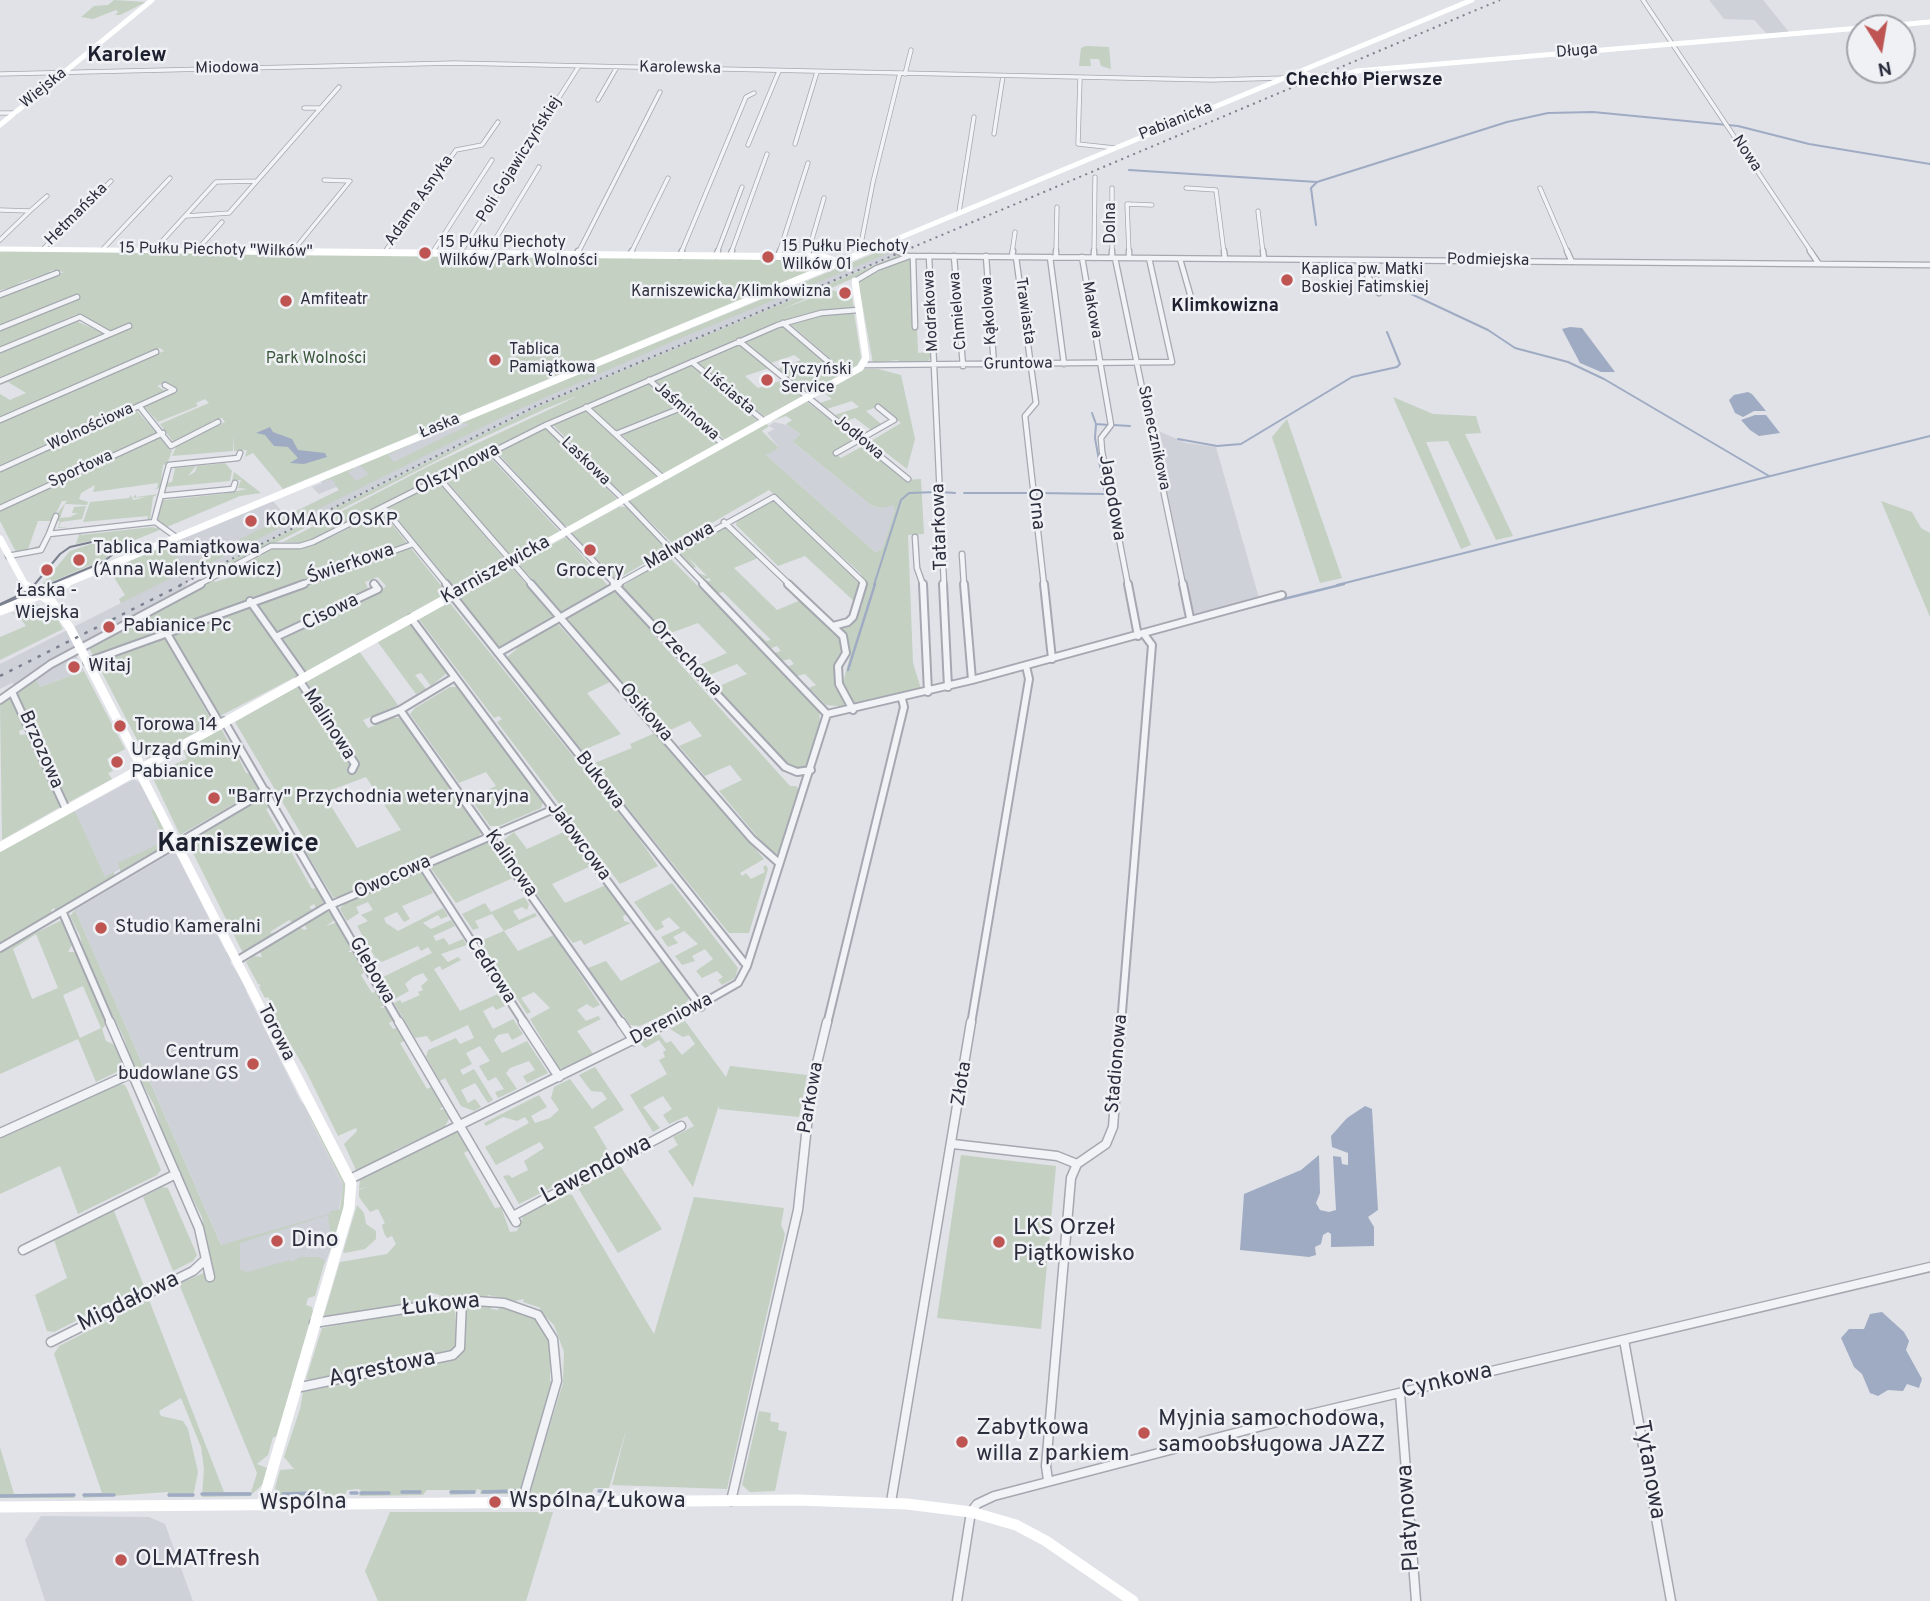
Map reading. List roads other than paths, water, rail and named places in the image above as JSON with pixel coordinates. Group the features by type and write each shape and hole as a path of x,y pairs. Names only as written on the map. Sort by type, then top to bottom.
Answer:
{"main road":[{"name":"Łaska","path":"38,595 838,262"},
{"name":"Torowa","path":"81,649 87,662"}],"street":[{"name":"Wiejska","path":"0,125 152,0"},
{"name":"Pabianicka","path":"881,245 1472,0"},
{"path":"1643,0 1672,44"},
{"name":"Długa","path":"1297,72 1326,80 1357,71 1846,29"},
{"name":"Nowa","path":"1672,44 1819,264"},
{"path":"905,74 911,50"},
{"name":"Miodowa","path":"0,74 455,63"},
{"name":"Karolewska","path":"455,63 1080,78 1284,78"},
{"name":"Poli Gojawiczyńskiej","path":"460,253 579,66"},
{"path":"598,100 617,67"},
{"path":"748,145 779,71"},
{"path":"795,144 817,72"},
{"path":"863,252 860,248 900,74"},
{"path":"995,134 1003,76"},
{"path":"1080,78 1078,144 1115,148"},
{"path":"186,216 226,215 339,87"},
{"path":"577,254 660,92"},
{"path":"680,256 746,97 754,93"},
{"path":"303,108 321,108"},
{"path":"0,113 15,113"},
{"path":"959,212 974,117"},
{"name":"Adama Asnyka","path":"384,253 457,150 482,145 498,122"},
{"path":"730,256 767,154"},
{"path":"432,253 492,160"},
{"path":"778,257 807,163"},
{"path":"486,254 539,167"},
{"path":"1094,258 1095,177"},
{"path":"102,250 170,178"},
{"path":"630,255 668,178"},
{"path":"154,250 216,182 257,180"},
{"path":"293,251 350,181 324,180"},
{"name":"Hetmańska","path":"43,249 111,181"},
{"path":"716,256 742,187"},
{"name":"Dolna","path":"1112,188 1113,258"},
{"path":"1186,188 1216,190 1225,259"},
{"path":"1540,188 1572,262"},
{"path":"0,240 47,196"},
{"path":"807,257 824,198"},
{"path":"1129,258 1127,204 1152,205"},
{"path":"1057,207 1053,257 1064,364"},
{"path":"0,210 30,211"},
{"path":"1258,211 1264,259"},
{"path":"197,250 222,222"},
{"name":"Trawiasta","path":"1015,232 1014,257 1032,365"},
{"name":"Podmiejska","path":"881,245 911,256 954,257 1930,265"},
{"name":"Łaska","path":"838,262 881,245"},
{"name":"15 Pułku Piechoty \"Wilków\"","path":"0,248 828,257 838,262"},
{"path":"864,365 866,356 855,281 877,268 911,256 915,327"},
{"name":"Modrakowa","path":"929,256 935,366"},
{"name":"Chmielowa","path":"954,257 963,366"},
{"name":"Kąkolowa","path":"986,257 994,365"},
{"name":"Makowa","path":"1082,257 1101,363"},
{"name":"Słonecznikowa","path":"1113,258 1190,618"},
{"name":"Gruntowa","path":"864,365 1172,362 1149,258"},
{"path":"1180,259 1194,308"},
{"path":"1357,260 1379,293"},
{"path":"0,295 57,273"},
{"path":"0,328 77,297"},
{"name":"Olszynowa","path":"0,700 51,664 271,546 306,544 546,425 783,323 821,313 858,310"},
{"path":"0,350 80,317 110,334"},
{"path":"783,323 845,376"},
{"path":"0,380 130,326"},
{"name":"Jodłowa","path":"739,341 908,479"},
{"path":"0,420 156,352"},
{"name":"Liściasta","path":"692,362 764,421"},
{"name":"Jagodowa","path":"1101,363 1111,425 1101,438 1102,450 1141,634"},
{"name":"Karniszewicka","path":"1,845 864,365"},
{"name":"Orna","path":"1032,365 1036,403 1025,416 1052,659"},
{"name":"Tatarkowa","path":"935,366 948,687"},
{"name":"Jaśminowa","path":"649,380 723,444"},
{"name":"Wolnościowa","path":"0,469 174,390 165,385"},
{"path":"140,407 171,446 218,422"},
{"path":"586,407 663,478"},
{"path":"836,453 894,420 878,407"},
{"path":"616,434 681,408"},
{"name":"Laskowa","path":"546,425 624,500 827,714"},
{"name":"Sportowa","path":"0,508 163,433"},
{"path":"155,522 169,465 238,458 240,453"},
{"name":"Orzechowa","path":"492,453 785,767 797,772 811,770"},
{"name":"Osikowa","path":"440,479 752,839 779,863"},
{"path":"161,496 233,489 235,483"},
{"name":"Malwowa","path":"498,653 724,522 774,497 851,567 863,582 859,606 848,622 833,626"},
{"name":"Bukowa","path":"383,508 747,966"},
{"path":"9,556 41,550 56,516"},
{"path":"49,534 78,528 155,522 176,537"},
{"path":"724,522 844,636 846,653 838,666 839,684 853,710"},
{"path":"915,537 917,568 922,581 928,692"},
{"path":"0,539 24,585 38,595"},
{"name":"Świerkowa","path":"87,662 412,544"},
{"path":"962,554 972,680"},
{"name":"Cisowa","path":"276,637 378,589 374,583"},
{"name":"Łaska","path":"0,611 38,595"},
{"name":"Torowa","path":"38,595 51,601 60,611 81,649"},
{"path":"827,714 948,687 1190,618 1282,595"},
{"path":"250,601 302,679"},
{"name":"Jałowcowa","path":"411,618 701,1007"},
{"name":"Glebowa","path":"166,632 266,791 514,1219"},
{"name":"Stadionowa","path":"1077,1164 1107,1144 1114,1127 1152,645 1141,634"},
{"name":"Torowa","path":"87,662 132,747 139,769 350,1179"},
{"name":"Złota","path":"891,1502 1029,679 1026,666"},
{"path":"375,720 400,710 456,677"},
{"name":"Malinowa","path":"302,679 355,764 352,770"},
{"name":"Brzozowa","path":"12,692 66,809"},
{"name":"Parkowa","path":"731,1501 798,1207 811,1088 904,707 902,699"},
{"name":"Kalinowa","path":"400,710 634,1041"},
{"name":"Dereniowa","path":"350,1179 634,1041 701,1007 738,983 747,966 827,714"},
{"path":"0,948 64,913 266,791"},
{"name":"Owocowa","path":"238,960 332,904 554,809"},
{"name":"Cedrowa","path":"422,865 559,1077"},
{"path":"64,913 125,1051 130,1074 142,1090 149,1116 199,1228 210,1277"},
{"path":"0,1133 130,1074"},
{"name":"Lawendowa","path":"514,1219 681,1126"},
{"path":"953,1144 1056,1156 1077,1164 1071,1178 1046,1466 1048,1480"},
{"path":"23,1250 176,1174"},
{"path":"262,1505 350,1204 350,1179"},
{"name":"Migdałowa","path":"51,1342 193,1271 205,1260"},
{"name":"Cynkowa","path":"971,1512 977,1504 993,1496 1048,1480 1930,1267"},
{"name":"Łukowa","path":"314,1323 462,1300 504,1303 531,1310 543,1321 553,1339 557,1366 555,1392 522,1502"},
{"name":"Agrestowa","path":"295,1388 453,1355 460,1348 462,1300"},
{"name":"Tytanowa","path":"1624,1340 1671,1601"},
{"name":"Platynowa","path":"1400,1393 1416,1601"},
{"name":"Wspólna","path":"0,1507 605,1501 891,1502 971,1512 1016,1525 1038,1536 1133,1601"},
{"path":"957,1601 971,1512"}],"water":[{"path":"1582,328 1615,372 1601,372 1580,363 1562,329"},
{"path":"1748,392 1766,411 1754,411 1743,417 1735,413 1729,400 1734,395"},
{"path":"1755,415 1766,415 1780,433 1759,436 1750,430 1741,420"},
{"path":"270,427 273,432 292,439 298,450 325,453 327,457 304,464 290,463 298,458 288,447 274,446 265,435 256,433"},
{"path":"1365,1106 1372,1109 1378,1210 1368,1217 1374,1227 1374,1246 1331,1247 1331,1234 1328,1232 1323,1235 1321,1244 1315,1247 1316,1255 1309,1257 1240,1250 1244,1194 1301,1170 1319,1155 1320,1193 1316,1203 1320,1210 1336,1210 1333,1156 1341,1157 1342,1164 1348,1165 1348,1153 1332,1147 1331,1136 1347,1118"},
{"path":"1882,1312 1904,1332 1909,1341 1906,1350 1922,1379 1919,1388 1907,1384 1903,1391 1888,1390 1878,1396 1870,1393 1862,1374 1854,1367 1841,1338 1849,1329 1864,1329 1870,1314"}],"waterway":[{"path":"1317,182 1507,122 1548,113 1593,112 1738,126 1809,144 1930,164"},
{"path":"1129,170 1317,182"},
{"path":"1316,225 1311,188 1317,182"},
{"path":"1375,277 1488,330 1515,348 1568,362 1604,379 1769,476"},
{"path":"1178,439 1217,446 1241,444 1352,377 1397,367 1400,364 1387,332"},
{"path":"1092,413 1096,424"},
{"path":"1037,493 1105,494 1095,438 1096,424"},
{"path":"1096,424 1109,425"},
{"path":"1113,425 1130,426"},
{"path":"1337,585 1930,436"},
{"path":"874,585 901,500 909,493 937,492"},
{"path":"941,492 955,493"},
{"path":"964,493 1027,493"},
{"path":"848,670 875,584"},
{"path":"1231,612 1344,584"},
{"path":"483,1492 517,1491"},
{"path":"599,1491 608,1491"},
{"path":"402,1492 420,1492"},
{"path":"451,1492 474,1492"},
{"path":"283,1494 315,1493"},
{"path":"351,1493 357,1493"},
{"path":"361,1493 389,1493"},
{"path":"202,1494 250,1494"},
{"path":"0,1496 74,1495"},
{"path":"84,1495 114,1495"},
{"path":"169,1495 193,1495"}],"tram line":[{"path":"0,604 30,590 60,554 70,547 96,541 113,547 112,555 103,562 0,605"}],"railway":[{"path":"180,585 538,405 1500,0"},
{"path":"0,676 183,584"}],"place":[{"name":"15 Pułku Piechoty Wilków/Park Wolności","path":"425,253"},
{"name":"15 Pułku Piechoty Wilków 01","path":"768,257"},
{"name":"Kaplica pw. Matki Boskiej Fatimskiej","path":"1287,280"},
{"name":"Karniszewicka/Klimkowizna","path":"845,293"},
{"name":"Amfiteatr","path":"286,301"},
{"name":"Tablica Pamiątkowa","path":"495,360"},
{"name":"Tyczyński Service","path":"767,380"},
{"name":"KOMAKO OSKP","path":"251,521"},
{"name":"Grocery","path":"590,550"},
{"name":"Tablica Pamiątkowa (Anna Walentynowicz)","path":"79,560"},
{"name":"Łaska - Wiejska","path":"47,570"},
{"name":"Pabianice Pc","path":"109,627"},
{"name":"Witaj","path":"74,667"},
{"name":"Torowa 14","path":"120,726"},
{"name":"Urząd Gminy Pabianice","path":"117,762"},
{"name":"\"Barry\" Przychodnia weterynaryjna","path":"214,798"},
{"name":"Studio Kameralni","path":"101,928"},
{"name":"Centrum budowlane GS","path":"253,1064"},
{"name":"Dino","path":"277,1241"},
{"name":"LKS Orzeł Piątkowisko","path":"999,1242"},
{"name":"Myjnia samochodowa, samoobsługowa JAZZ","path":"1144,1433"},
{"name":"Zabytkowa willa z parkiem","path":"962,1442"},
{"name":"Wspólna/Łukowa","path":"495,1502"},
{"name":"OLMATfresh","path":"121,1560"}],"district":[{"name":"Karolew","path":"127,57"},
{"name":"Chechło Pierwsze","path":"1364,81"},
{"name":"Klimkowizna","path":"1225,307"},
{"name":"Karniszewice","path":"238,846"}],"park label":[{"name":"Park Wolności","path":"316,360"}]}
